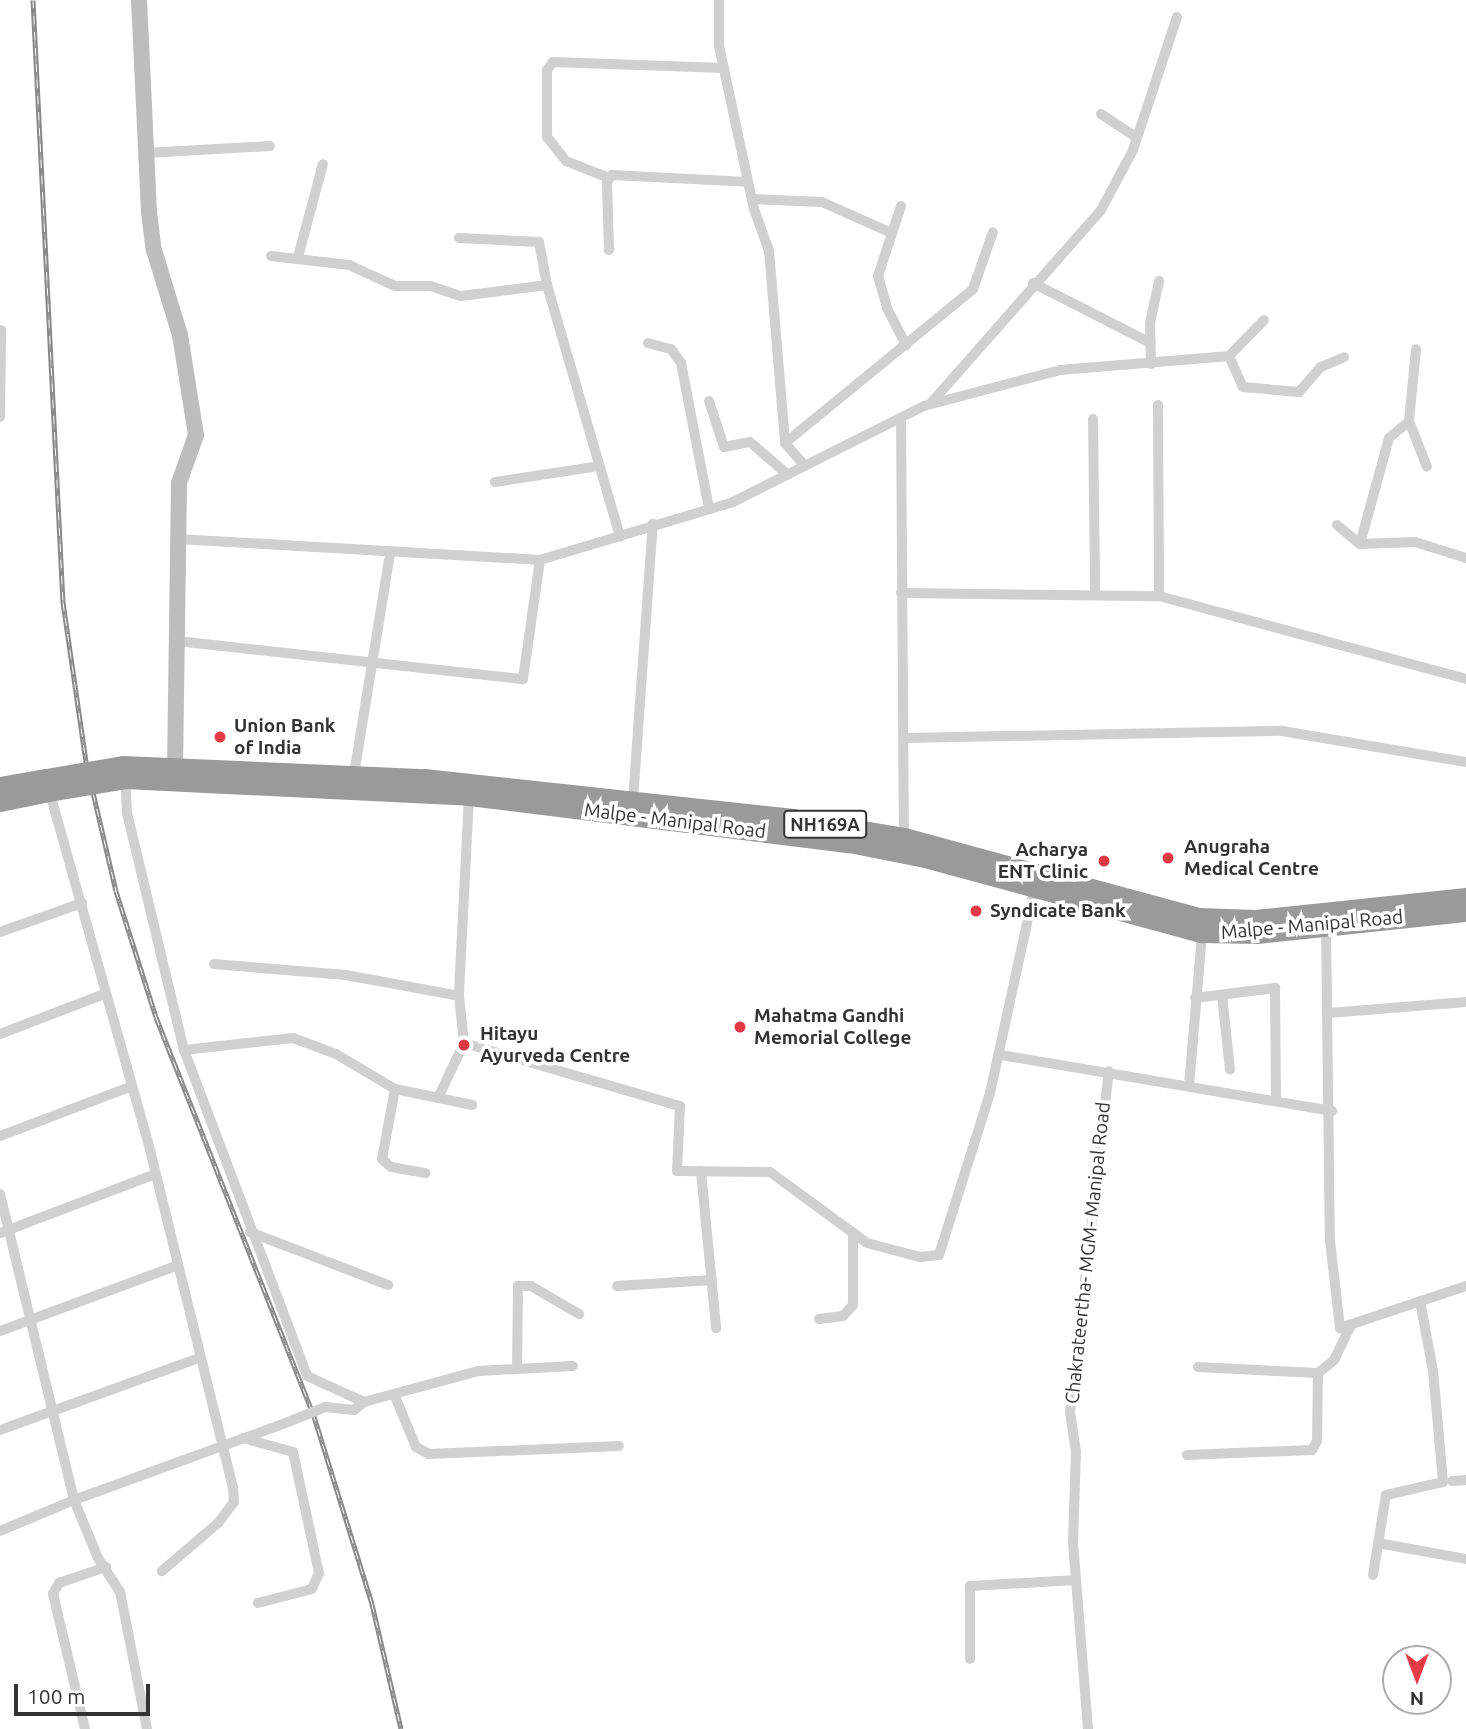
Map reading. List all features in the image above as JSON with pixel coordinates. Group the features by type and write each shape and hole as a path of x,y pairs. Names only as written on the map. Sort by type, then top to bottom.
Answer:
{"highway":[{"name":"Malpe - Manipal Road","path":"175,763 354,774 633,800 682,814 882,849 1035,887 1155,924 1202,933 1326,925 1363,913 1466,898"},
{"name":"NH169A","path":"124,772 175,763"},
{"name":"Malpe - Manipal Road","path":"0,802 48,785 124,772 470,796 905,837 1199,917 1255,919 1363,913 1466,912"},
{"name":"NH169A","path":"0,786 48,785"}],"street":[{"path":"139,0 146,153 154,250 180,335 196,435 179,483 175,763"},
{"path":"719,0 724,68 752,199 769,251 785,443 805,466"},
{"path":"931,404 1033,283 1101,210 1136,137 1177,17"},
{"path":"609,178 566,161 547,137 547,70 553,62 724,68"},
{"path":"1101,114 1136,137"},
{"path":"146,153 270,146"},
{"path":"298,257 323,164"},
{"path":"609,178 616,173 748,182"},
{"path":"609,178 609,250"},
{"path":"752,199 822,202 889,232"},
{"path":"901,206 889,232 880,289 906,345"},
{"path":"785,443 974,289 993,232"},
{"path":"459,238 539,242 547,285 620,537"},
{"path":"271,256 298,257 370,271 395,286 430,286 461,296 547,285"},
{"path":"1152,364 1151,343 1159,281"},
{"path":"1033,283 1151,343"},
{"path":"178,539 390,555 540,560 709,508 788,475 931,404 1060,370 1229,356 1264,320"},
{"path":"0,417 1,330"},
{"path":"648,344 671,349 681,363 709,508"},
{"path":"1416,349 1409,421 1427,467"},
{"path":"1229,356 1243,387 1299,392 1321,367 1344,357"},
{"path":"709,401 724,447 750,442 788,475"},
{"path":"1158,405 1160,596"},
{"path":"901,418 905,837"},
{"path":"1093,419 1095,594"},
{"path":"1360,544 1389,438 1409,421"},
{"path":"495,482 598,466"},
{"path":"633,800 653,524"},
{"path":"1337,525 1360,544 1415,542 1466,558"},
{"path":"354,774 390,555"},
{"path":"177,641 523,679 540,560"},
{"path":"901,593 1160,596 1466,679"},
{"path":"906,738 1282,731 1466,762"},
{"path":"124,772 127,813 184,1050 250,1232 307,1376 364,1402"},
{"path":"48,785 155,1174 234,1502 162,1571"},
{"path":"438,1098 464,1043 459,996 470,796"},
{"path":"464,1043 680,1106 677,1171 770,1172 853,1233 920,1256 939,1255 1001,1055 1035,887"},
{"path":"0,932 82,903"},
{"path":"1326,925 1332,1111 1330,1241 1340,1328 1466,1286"},
{"path":"1189,1086 1202,933"},
{"path":"214,964 346,975 459,996"},
{"path":"1195,998 1275,988 1276,1101"},
{"path":"0,1034 104,994"},
{"path":"1222,995 1230,1070"},
{"path":"1329,1013 1466,1002"},
{"path":"184,1050 293,1038 337,1055 396,1088 471,1105"},
{"path":"1001,1055 1110,1071 1332,1111"},
{"name":"Chakrateertha- MGM- Manipal Road","path":"1088,1729 1076,1580 1076,1452 1070,1412 1110,1071"},
{"path":"0,1136 130,1087"},
{"path":"396,1088 382,1159 391,1167 425,1173"},
{"path":"701,1171 716,1328"},
{"path":"5,1231 155,1174"},
{"path":"0,1194 5,1231 54,1409 74,1500 120,1592 147,1729"},
{"path":"250,1232 388,1285"},
{"path":"819,1320 844,1316 853,1305 853,1233"},
{"path":"0,1331 176,1266"},
{"path":"617,1286 712,1280"},
{"path":"517,1368 518,1286 531,1286 579,1314"},
{"path":"1373,1575 1389,1491 1438,1488 1443,1482 1433,1371 1420,1301"},
{"path":"1198,1367 1318,1373 1334,1360 1351,1325"},
{"path":"0,1430 199,1357"},
{"path":"0,1531 221,1443 325,1407 354,1410 364,1402 478,1371 573,1366"},
{"path":"1186,1455 1311,1450 1317,1441 1318,1373"},
{"path":"394,1394 416,1447 429,1454 619,1446"},
{"path":"241,1437 293,1452 319,1573 312,1589 258,1603"},
{"path":"1452,1481 1466,1480"},
{"path":"1378,1543 1466,1559"},
{"path":"85,1729 53,1594 59,1583 106,1567"},
{"path":"970,1659 970,1586 1076,1580"}],"railway":[{"path":"33,0 63,602 86,762 116,891 156,1017 313,1413 372,1604 401,1729"}],"place":[{"name":"Union Bank of India","path":"220,737"},
{"name":"Anugraha Medical Centre","path":"1168,858"},
{"name":"Acharya ENT Clinic","path":"1104,861"},
{"name":"Syndicate Bank","path":"976,911"},
{"name":"Mahatma Gandhi Memorial College","path":"740,1027"},
{"name":"Hitayu Ayurveda Centre","path":"464,1045"}]}
